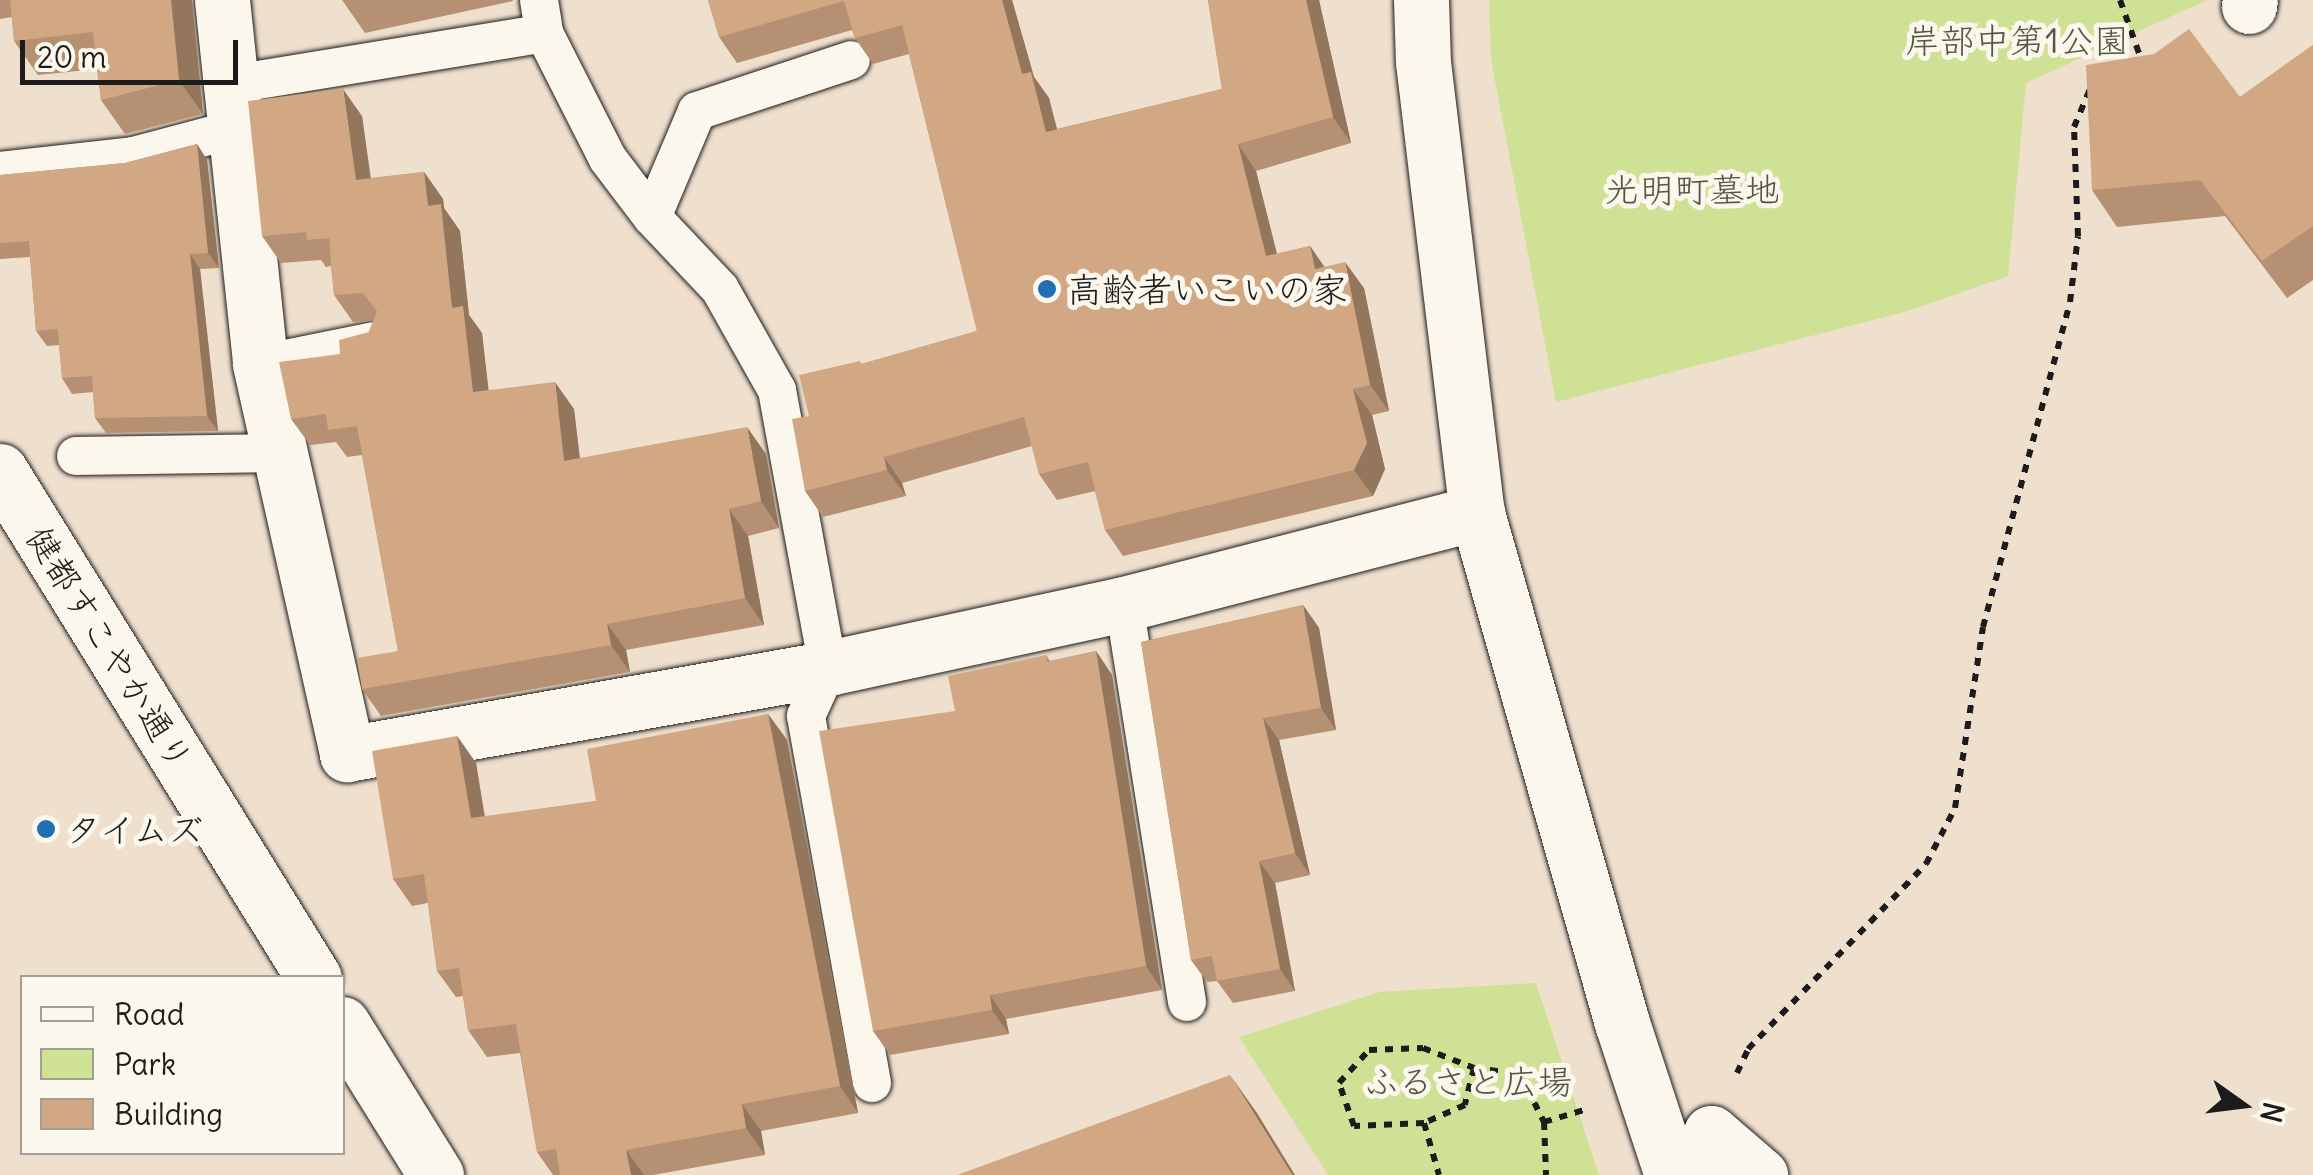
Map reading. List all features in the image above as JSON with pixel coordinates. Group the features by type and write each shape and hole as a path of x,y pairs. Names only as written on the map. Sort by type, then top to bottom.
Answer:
{"street":[{"path":"222,0 260,364 347,754 828,668 1124,604 1478,513"},
{"path":"1421,0 1423,62 1478,513 1622,1023 1672,1175"},
{"name":"健都すこやか通り","path":"0,471 312,975"},
{"path":"345,1029 436,1175"},
{"path":"1703,1154 1760,1175"}],"lane":[{"path":"0,172 133,156 236,106 542,16 608,159 652,217 720,289 777,390 828,668 806,716 872,1082"},
{"path":"652,217 697,111 851,60"},
{"path":"260,364 374,341"},
{"path":"76,456 281,453"},
{"path":"1124,604 1187,1002"}],"path":[{"path":"2120,0 2141,59"},
{"path":"2125,67 2156,51"},
{"path":"1703,1154 1748,1050 1926,864 1955,808 1983,626 2070,302 2078,236 2074,127 2092,84"},
{"path":"1474,1068 1465,1105 1424,1123 1354,1126 1339,1082 1370,1050 1423,1048 1474,1068 1520,1074 1544,1122 1546,1175"},
{"path":"1544,1122 1600,1106"},
{"path":"1424,1123 1438,1175"}],"green space":[{"name":"光明町墓地","path":"1489,0 2207,0 2026,83 2008,276 1908,311 1556,402 1491,59"},
{"name":"ふるさと広場","path":"1536,983 1599,1175 1328,1175 1239,1037 1380,992"}],"building":[{"path":"10,0 171,0 179,80 101,100 93,32 14,41"},
{"path":"708,0 1002,0 1022,74 1031,72 1046,132 1222,89 1208,0 1306,0 1333,117 1238,144 1266,256 1310,246 1315,269 1345,262 1370,385 1353,389 1367,443 1354,470 1105,530 1088,462 1039,474 1024,417 884,457 887,470 805,491 792,419 809,416 799,375 860,361 861,364 977,331 902,25 855,38 844,1 719,37"},
{"path":"2189,29 2240,97 2313,45 2313,226 2262,261 2200,180 2092,190 2086,65 2154,54"},
{"path":"343,89 356,180 424,172 428,206 441,204 452,308 463,306 473,392 555,382 564,461 747,427 761,501 729,509 745,598 607,624 611,645 362,689 357,658 398,651 357,426 328,430 326,414 291,419 279,362 340,354 339,340 369,332 377,311 363,293 334,295 329,238 307,240 306,232 262,236 248,101"},
{"path":"197,144 208,253 190,254 207,416 95,418 92,376 62,378 58,329 36,331 29,241 0,243 0,175 125,163"},
{"path":"1303,605 1321,708 1263,718 1295,853 1259,861 1280,969 1217,981 1212,956 1191,960 1141,642"},
{"path":"1096,651 1146,966 990,995 992,1010 873,1031 819,731 955,711 948,676 1046,655 1047,662"},
{"path":"768,714 840,1086 742,1104 746,1128 626,1150 631,1175 560,1175 556,1149 537,1152 516,1024 468,1030 459,968 437,971 424,874 393,879 372,751 457,736 471,818 596,801 587,749"},
{"path":"1230,1075 1292,1175 957,1175"}],"place":[{"name":"高齢者いこいの家","path":"1047,289"},
{"name":"タイムズ","path":"46,829"}],"park label":[{"name":"岸部中第1公園","path":"2017,40"}]}
